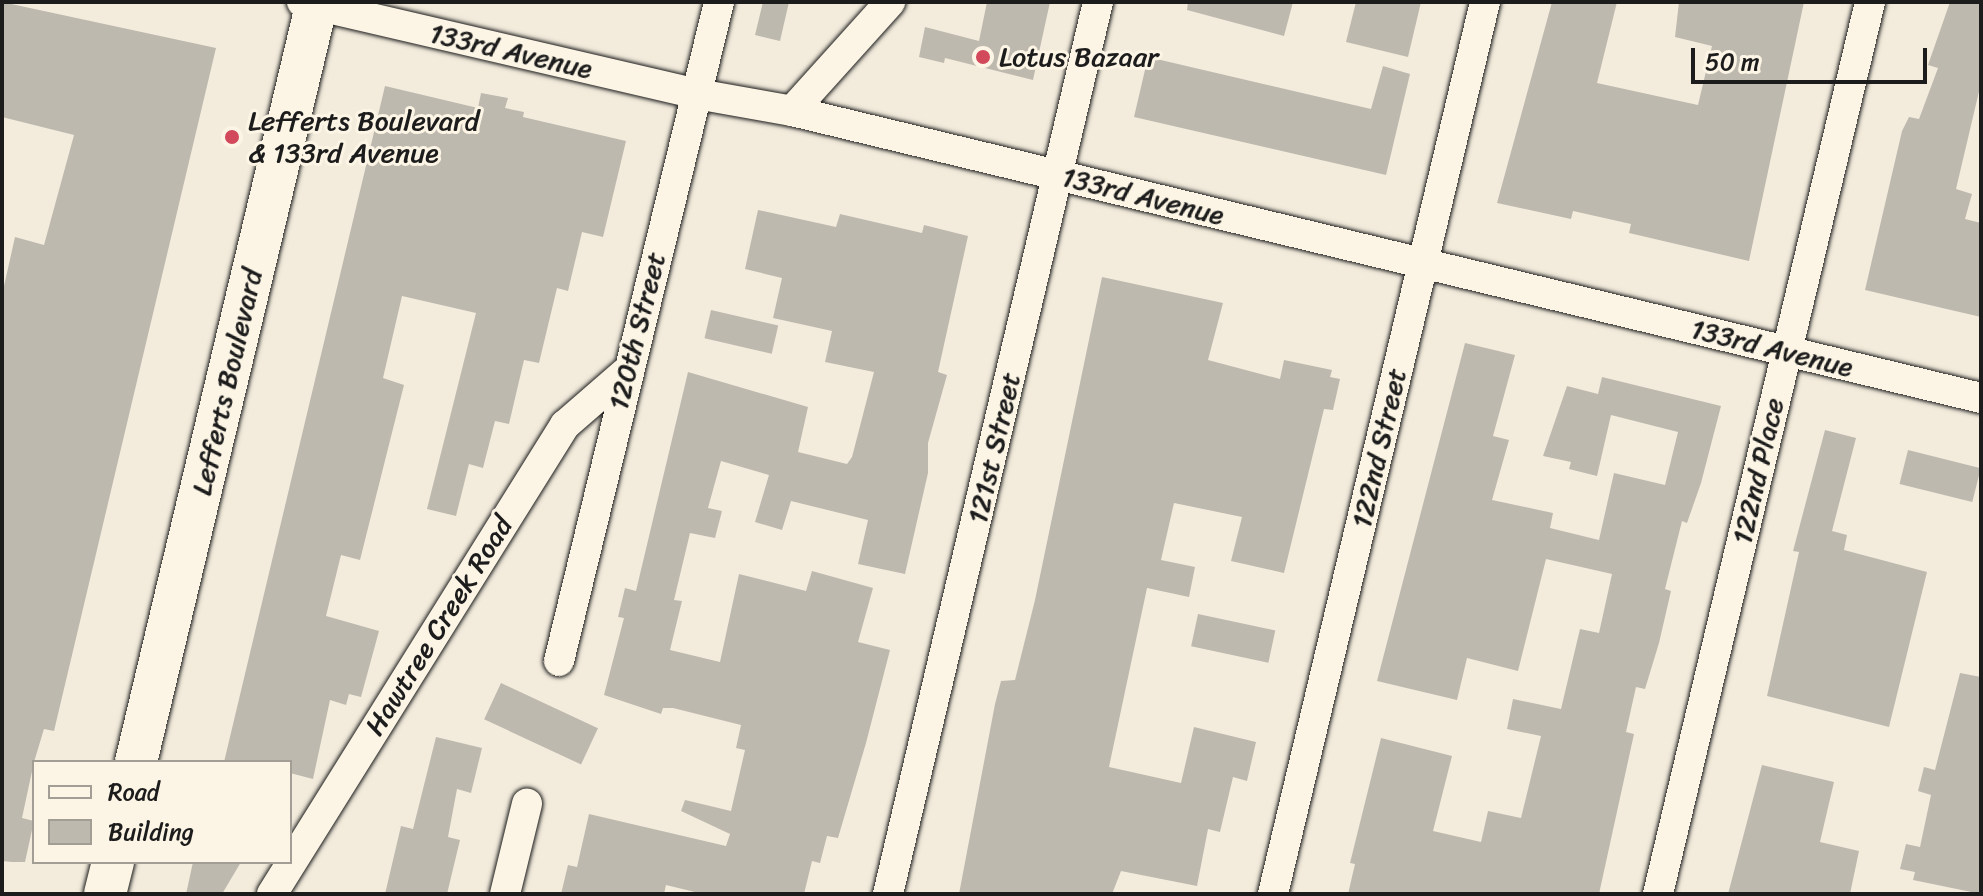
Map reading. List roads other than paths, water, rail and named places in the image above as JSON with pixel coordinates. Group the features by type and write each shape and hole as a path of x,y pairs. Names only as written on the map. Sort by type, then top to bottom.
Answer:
{"main road":[{"name":"Lefferts Boulevard","path":"136,760 312,3"},
{"path":"105,894 112,864"}],"street":[{"name":"120th Street","path":"559,661 625,373 719,2"},
{"path":"792,111 890,2"},
{"name":"121st Street","path":"888,894 1098,2"},
{"name":"122nd Street","path":"1273,894 1485,2"},
{"name":"122nd Place","path":"1658,894 1870,2"},
{"name":"133rd Avenue","path":"312,3 697,94 792,111 1981,398"},
{"name":"Hawtree Creek Road","path":"292,862 565,425 625,373"},
{"path":"505,894 527,804"},
{"name":"Hawtree Creek Road","path":"272,894 291,864"}],"place":[{"name":"Lotus Bazaar","path":"983,57"},
{"name":"Lefferts Boulevard & 133rd Avenue","path":"232,137"}]}
